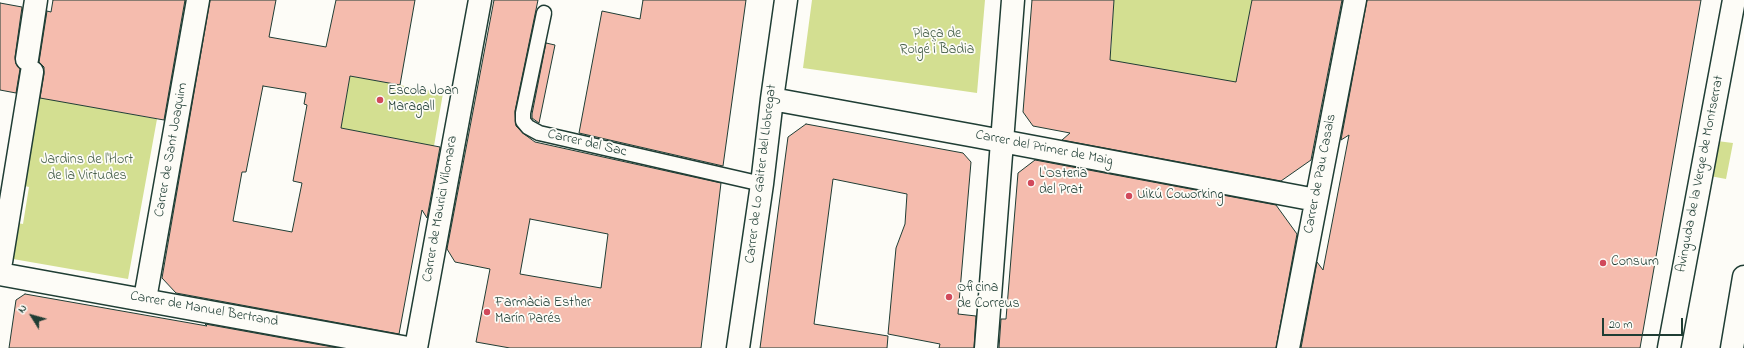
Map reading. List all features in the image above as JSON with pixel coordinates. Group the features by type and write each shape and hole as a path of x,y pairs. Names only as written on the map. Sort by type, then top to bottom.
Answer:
{"street":[{"path":"1,274 29,65 36,0"},
{"name":"Carrer de Sant Joaquim","path":"145,299 198,0"},
{"name":"Carrer de Maurici Vilomara","path":"416,348 480,0"},
{"name":"Carrer de Lo Gaiter del Llobregat","path":"738,348 762,184 786,0"},
{"path":"986,348 1013,0"},
{"name":"Carrer de Pau Casals","path":"1288,348 1355,0"},
{"name":"Avinguda de la Verge de Montserrat","path":"1668,348 1734,0"},
{"name":"Carrer del Primer de Maig","path":"772,99 1002,140 1316,200"},
{"name":"Carrer de Manuel Bertrand","path":"1,274 408,348"},
{"path":"1732,348 1744,277"}],"lane":[{"name":"Carrer del Sac","path":"544,13 523,113 523,121 528,127 539,133 762,184"}],"green space":[{"name":"Plaça de Roigé i Badia","path":"812,0 985,0 977,93 803,68"},
{"path":"1114,0 1252,0 1237,83 1108,60 1111,52"},
{"path":"350,76 443,93 434,146 341,128"},
{"name":"Jardins de l'Hort de la Virtudes","path":"37,97 157,119 128,279 13,259 18,223 23,224 29,187 20,185"},
{"path":"1717,141 1733,143 1726,179 1710,176"}],"building":[{"path":"53,0 185,0 164,120 40,98 44,67 39,62 47,11 51,12"},
{"path":"210,0 276,0 269,37 326,47 336,0 415,0 400,85 350,76 341,128 440,147 427,218 422,210 399,334 176,293 162,278","holes":["263,86 306,93 304,104 307,105 293,181 302,183 292,232 233,221 242,172 246,172"]},
{"path":"494,0 538,0 515,111 516,126 524,134 535,142 721,183 701,348 510,348 476,342 490,269 455,262 447,249","holes":["530,219 608,234 601,288 520,274"]},
{"path":"643,0 746,0 723,166 579,133 602,11 640,19"},
{"path":"1032,0 1114,0 1110,60 1236,82 1252,0 1342,0 1311,160 1281,181 1062,140 1070,133 1033,126 1023,112"},
{"path":"1367,0 1701,0 1640,348 1301,348 1317,262 1323,270 1349,135 1341,140"},
{"path":"0,3 22,7 15,57 16,64 20,69 16,93 0,90"},
{"path":"546,43 555,45 539,123 532,118 532,114"},
{"path":"806,124 963,153 971,162 958,314 976,316 974,348 939,348 940,344 888,334 896,248 905,224 907,194 833,179 814,324 888,336 887,348 760,348 788,137"},
{"path":"1035,160 1276,205 1297,234 1276,348 999,348 1001,319 1006,319 1018,173"},
{"path":"25,294 338,348 9,348 16,300"}],"place":[{"name":"Escola Joan Maragall","path":"380,100"},
{"name":"L'Osteria del Prat","path":"1031,183"},
{"name":"Uikú Coworking","path":"1129,196"},
{"name":"Consum","path":"1603,263"},
{"name":"Oficina de Correus","path":"949,297"},
{"name":"Farmàcia Esther Marín Parés","path":"487,312"}]}
